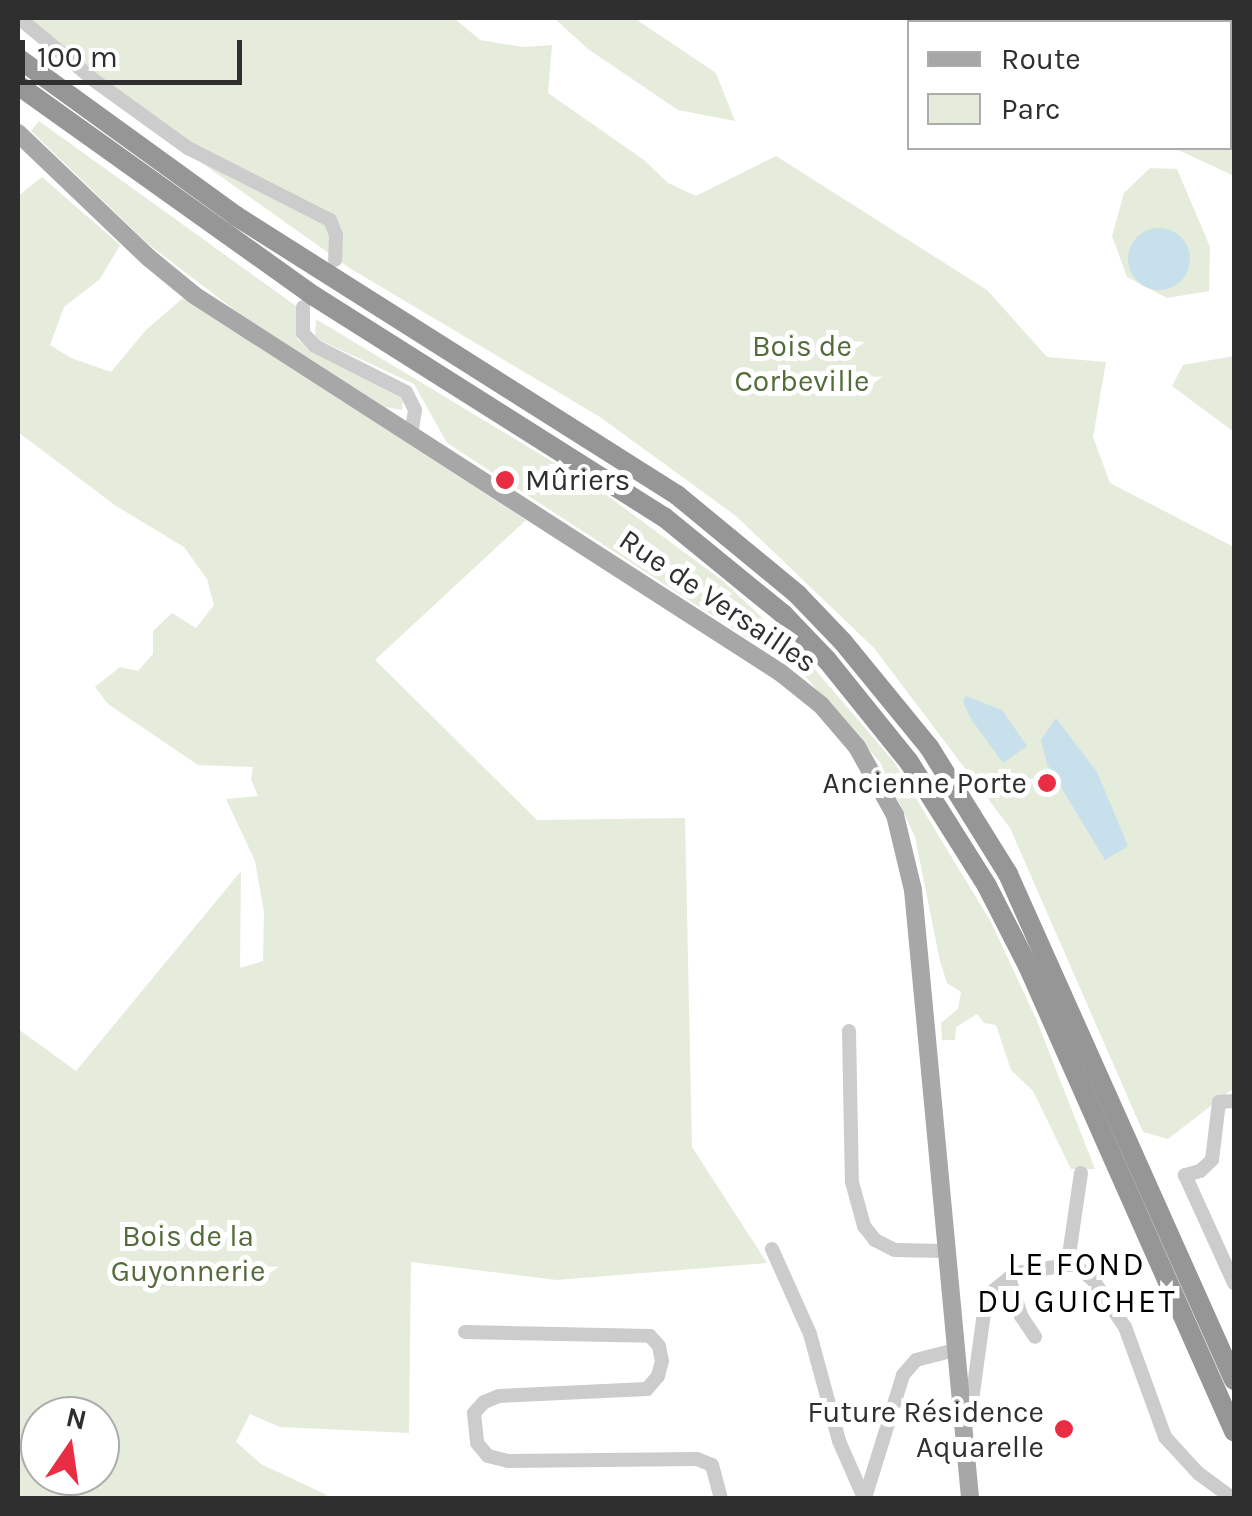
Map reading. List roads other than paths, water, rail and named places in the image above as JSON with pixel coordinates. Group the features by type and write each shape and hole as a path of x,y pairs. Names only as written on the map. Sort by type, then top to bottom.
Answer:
{"highway":[{"path":"18,58 236,216 677,495 797,594 843,642 928,748 1008,874 1234,1380"},
{"path":"18,85 314,296 664,517 739,576 827,660 909,762 986,886 1028,966 1234,1431"}],"main road":[{"name":"Rue de Versailles","path":"18,133 149,258 194,294 782,673 821,705 870,767 895,814 912,879 970,1498"}],"street":[{"path":"19,18 94,81 188,148 330,220 336,235 334,260"},
{"path":"303,307 303,333 315,346 406,392 415,410 411,436"},
{"path":"849,1031 852,1182 864,1226 875,1240 894,1250 944,1251"},
{"path":"1227,1101 1212,1160 1200,1171 1185,1175 1234,1283"},
{"path":"1068,1262 1081,1173"},
{"path":"772,1249 810,1334 839,1441 864,1498"},
{"path":"962,1400 972,1393 976,1381 985,1305 1009,1278 1068,1262"},
{"path":"1068,1262 1093,1280 1125,1327 1165,1437 1198,1472 1232,1498"},
{"path":"1009,1278 1021,1316 1036,1337"},
{"path":"466,1332 650,1336 659,1346 662,1361 647,1388 499,1396 484,1402 474,1413 477,1443 488,1456 508,1461 704,1461 712,1465 722,1498"},
{"path":"864,1498 903,1374 916,1360 955,1350"}],"water":[{"path":"1159,228 1181,237 1190,259 1181,281 1159,290 1137,281 1128,259 1137,237"},
{"path":"966,696 1002,710 1027,746 1003,763 971,719 963,702"},
{"path":"1056,718 1097,772 1128,846 1105,860 1047,764 1041,740"}],"waterway":[{"path":"961,18 966,20"}],"place":[{"name":"Mûriers","path":"505,480"},
{"name":"Ancienne Porte","path":"1047,783"},
{"name":"Future Résidence Aquarelle","path":"1064,1429"}],"district":[{"name":"LE FOND DU GUICHET","path":"1077,1284"}],"park label":[{"name":"Bois de Corbeville","path":"802,363"},
{"name":"Bois de la Guyonnerie","path":"188,1253"}]}
